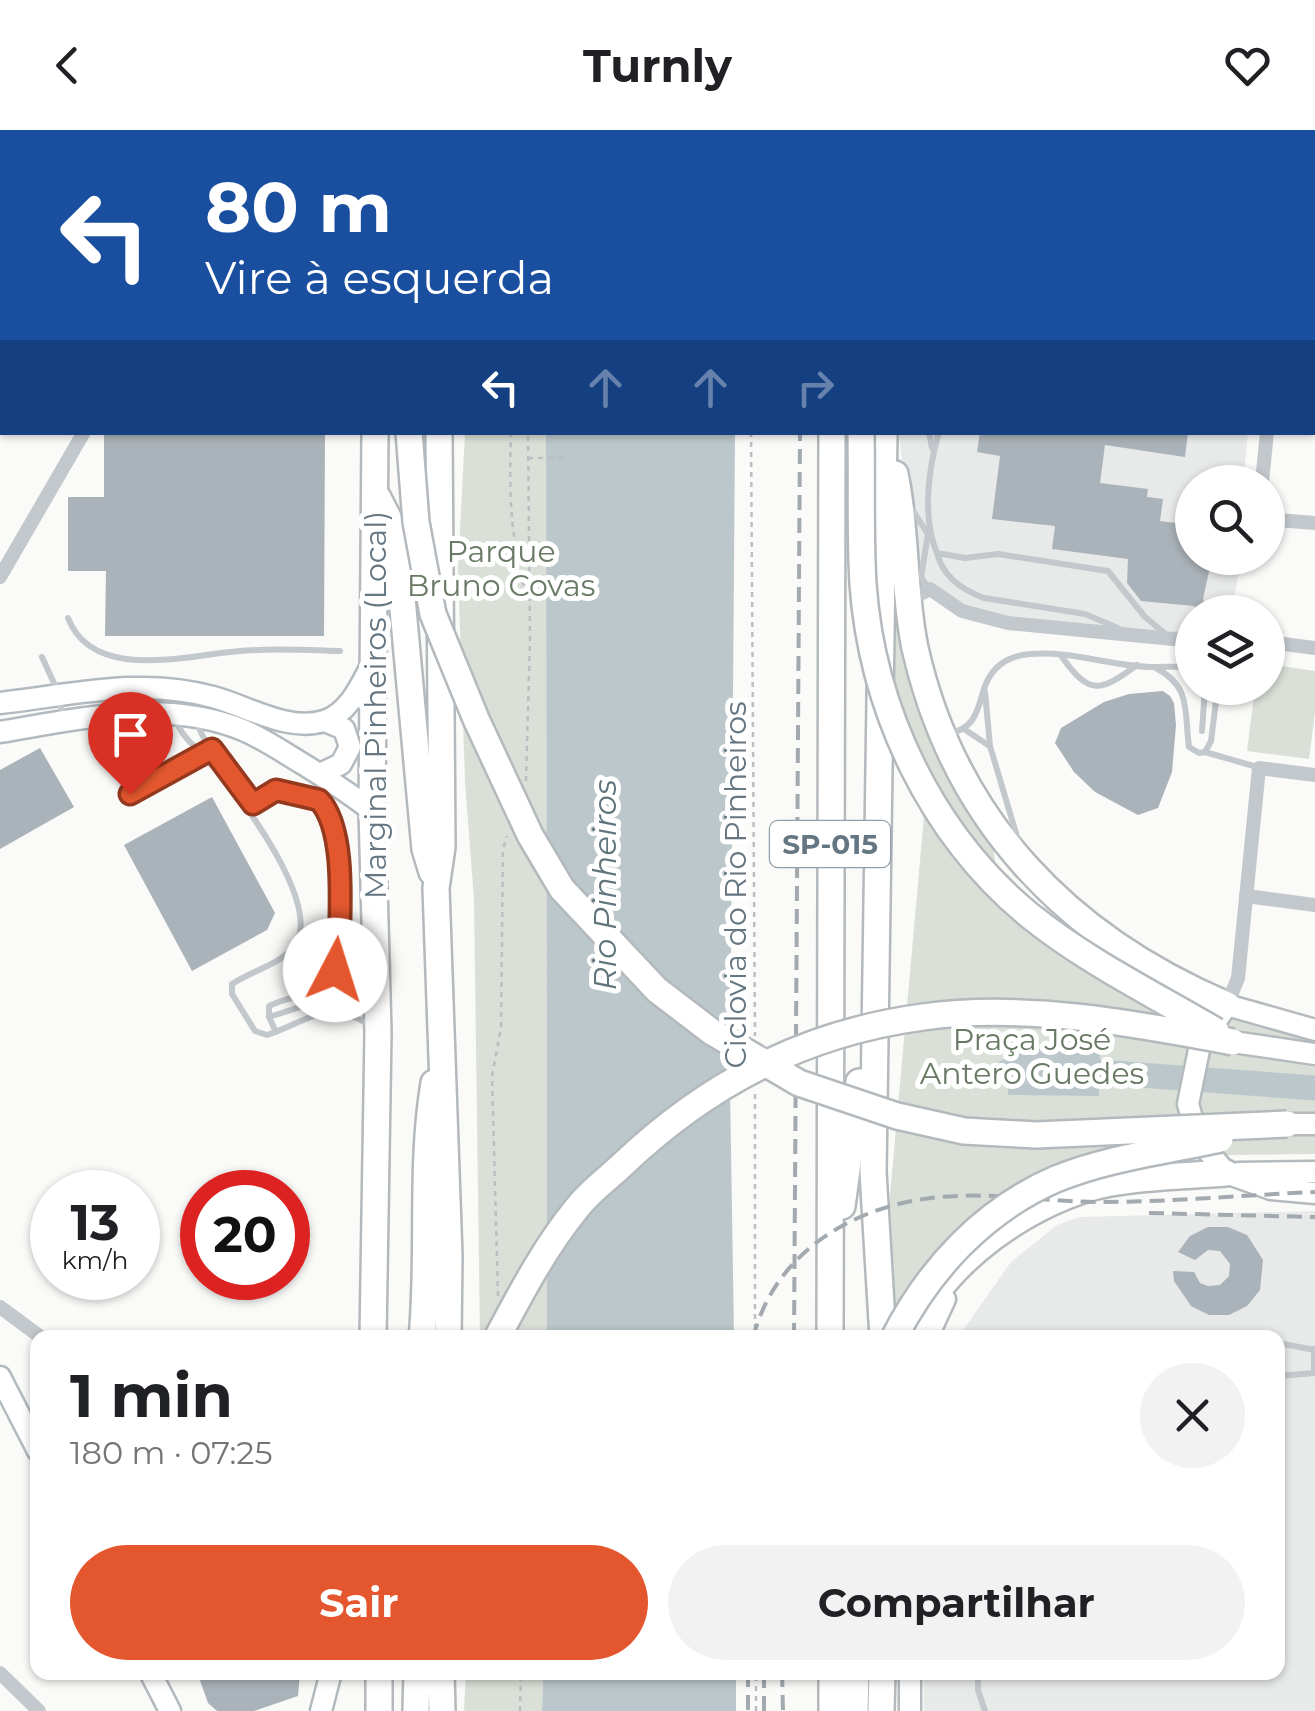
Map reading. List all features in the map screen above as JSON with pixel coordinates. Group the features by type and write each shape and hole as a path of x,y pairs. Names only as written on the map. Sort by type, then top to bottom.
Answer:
{"highway":[{"name":"Marginal Pinheiros (Local)","path":"373,1330 378,1032 372,811 375,435"},
{"path":"409,435 416,522 433,614 476,720 530,835 562,888 657,990 712,1032 799,1082 896,1116 964,1131 1036,1136 1287,1124"},
{"path":"438,435 442,848 436,888 443,1028 448,1330"},
{"name":"SP-015","path":"830,1330 832,435"},
{"path":"861,435 863,584 871,643 888,711 917,776 941,816 968,854 1028,914 1096,962 1233,1042"},
{"path":"883,1330 873,1172 885,435"},
{"path":"886,435 919,594 916,648 953,732 956,769 986,817 1033,877 1066,906 1142,963 1179,984 1228,1004"},
{"path":"376,494 396,533 426,849 436,888"},
{"path":"832,1255 852,1155 878,937"},
{"path":"502,1330 525,1284 578,1206 650,1138 722,1087 770,1059 810,1042 924,1016 977,1014 1138,1024 1233,1042"},
{"path":"423,1330 426,1132 443,1028"},
{"path":"898,1330 916,1297 966,1238 1014,1202 1055,1180 1096,1166 1287,1124"},
{"path":"916,1330 930,1302 969,1258 1019,1222 1083,1189 1132,1180 1226,1173"},
{"path":"379,1680 380,1711"},
{"path":"416,1711 417,1680"},
{"path":"441,1680 442,1711"},
{"path":"832,1680 832,1711"},
{"path":"856,1680 856,1711"},
{"path":"881,1711 882,1680"}],"street":[{"path":"0,577 82,435"},
{"path":"1264,465 1268,435"},
{"path":"1285,520 1315,524"},
{"path":"919,594 972,615 1008,623 1173,639"},
{"path":"1285,644 1315,648"},
{"path":"325,721 346,706 372,664"},
{"path":"0,704 150,686 216,698 295,722 325,721 344,729 350,747 341,764 320,774"},
{"path":"0,732 105,716 174,714 196,718 239,728 320,774 372,811"},
{"path":"1315,775 1259,768 1238,978 1228,1004 1200,1045 1188,1104 1198,1140 1226,1173 1271,1189 1315,1193"},
{"path":"1246,896 1315,905"},
{"path":"1228,1004 1315,1030"},
{"path":"1233,1042 1315,1054"},
{"path":"1287,1124 1315,1124"},
{"path":"1226,1173 1315,1172"},
{"path":"931,1330 969,1258"},
{"path":"0,1307 31,1330"},
{"path":"0,1377 30,1436"},
{"path":"0,1673 39,1711"},
{"path":"154,1680 170,1711"},
{"path":"321,1711 329,1680"},
{"path":"910,1680 910,1711"}],"lane":[{"path":"930,435 933,454"},
{"path":"919,594 938,435"},
{"path":"900,498 914,510 948,576 970,592 984,598 1085,614 1133,634"},
{"path":"938,553 965,558 998,554 1108,571 1146,618 1173,639"},
{"path":"68,618 74,633 118,659 178,659 291,649 340,651"},
{"path":"953,732 976,718 984,686 996,668 1010,658 1028,654 1175,666"},
{"path":"1061,656 1076,676 1094,688 1113,682 1137,665"},
{"path":"42,657 59,694 63,722"},
{"path":"1155,667 1177,681 1184,696 1189,746 1259,768"},
{"path":"984,686 990,746 1006,808 1033,877"},
{"path":"1202,731 1204,705"},
{"path":"1206,752 1216,705"},
{"path":"174,714 185,738 216,768 294,887 301,930 291,950 230,988 254,1031 267,1035 308,1017 346,1012 378,1032"},
{"path":"196,718 200,734 253,804"},
{"path":"953,732 990,746"},
{"path":"130,794 212,749"},
{"path":"246,810 276,790 319,800 330,816 338,851 339,959 324,984 269,1006 276,1032"},
{"path":"269,1016 334,996 376,963"},
{"path":"1285,1344 1315,1350 1315,1374 1285,1376"},
{"path":"978,1680 985,1711"}],"path":[{"path":"511,435 509,499 513,548 529,604"},
{"path":"527,780 528,435"},
{"name":"Ciclovia do Rio Pinheiros","path":"752,435 756,1034"},
{"path":"528,458 566,458"},
{"path":"498,1301 492,1076 501,1028 502,867 509,832"},
{"name":"Ciclovia do Rio Pinheiros","path":"756,1091 756,1330"},
{"path":"520,1711 521,1680"},
{"path":"756,1680 756,1711"}],"shaded area":[{"path":"899,435 1248,435 1245,465 1175,465 1175,575 1239,575 1234,595 1175,595 1175,635 972,615 930,589 915,595"},
{"path":"1315,1211 1315,1711 924,1711 924,1680 1285,1680 1285,1330 963,1330 1011,1262 1057,1225 1080,1217"}],"green space":[{"name":"Parque Bruno Covas","path":"465,435 546,435 547,1330 480,1330 474,899 465,782 458,569"},
{"name":"Praça José Antero Guedes","path":"902,624 917,705 944,766 993,844 996,869 1028,904 1052,909 1132,967 1315,1026 1315,1154 1232,1155 1131,1165 1070,1181 893,1326 888,1218 927,783 899,713 888,629"},
{"path":"1285,667 1315,671 1309,759 1247,751 1253,705 1285,705"},
{"path":"466,1680 543,1680 542,1711 464,1711"}],"water":[{"name":"Rio Pinheiros","path":"546,435 735,435 730,1087 734,1330 547,1330"},
{"path":"1008,1046 1100,1047 1099,1096 1008,1095"},
{"path":"543,1680 736,1680 736,1711 542,1711"}],"building":[{"path":"104,435 325,435 324,636 105,636 106,571 68,571 68,497 104,497"},
{"path":"980,435 1188,435 1185,457 1105,445 1100,483 1148,489 1147,497 1163,499 1160,521 1175,523 1175,575 1208,575 1204,595 1175,595 1175,604 1141,601 1127,583 1128,559 1052,549 1055,526 992,519 1000,456 977,452"},
{"path":"1163,691 1174,703 1172,772 1158,808 1138,815 1095,792 1074,772 1055,743 1061,728 1104,702 1129,694"},
{"path":"40,748 74,807 0,849 0,770"},
{"path":"212,797 275,913 267,930 192,971 124,845"},
{"path":"1208,1227 1228,1227 1247,1235 1263,1260 1260,1290 1247,1306 1229,1315 1209,1315 1191,1306 1174,1281 1173,1271 1194,1272 1200,1283 1208,1286 1220,1285 1229,1276 1230,1264 1220,1251 1208,1250 1195,1260 1178,1252 1190,1236"},
{"path":"200,1680 299,1680 298,1696 254,1711 217,1711 208,1703"}],"waterway":[{"path":"1008,1071 1099,1072 1315,1088"}],"railway":[{"path":"794,1330 800,435"},
{"path":"756,1330 780,1280 800,1257 850,1222 909,1202 981,1196 1128,1202 1315,1192"},
{"path":"1149,1213 1315,1217"},
{"path":"748,1680 748,1711"},
{"path":"764,1680 764,1711"},
{"path":"782,1680 783,1711"}],"route":[{"path":"130,794 212,749 253,804 276,790 319,800 330,816 338,851 339,959 335,970"}]}
